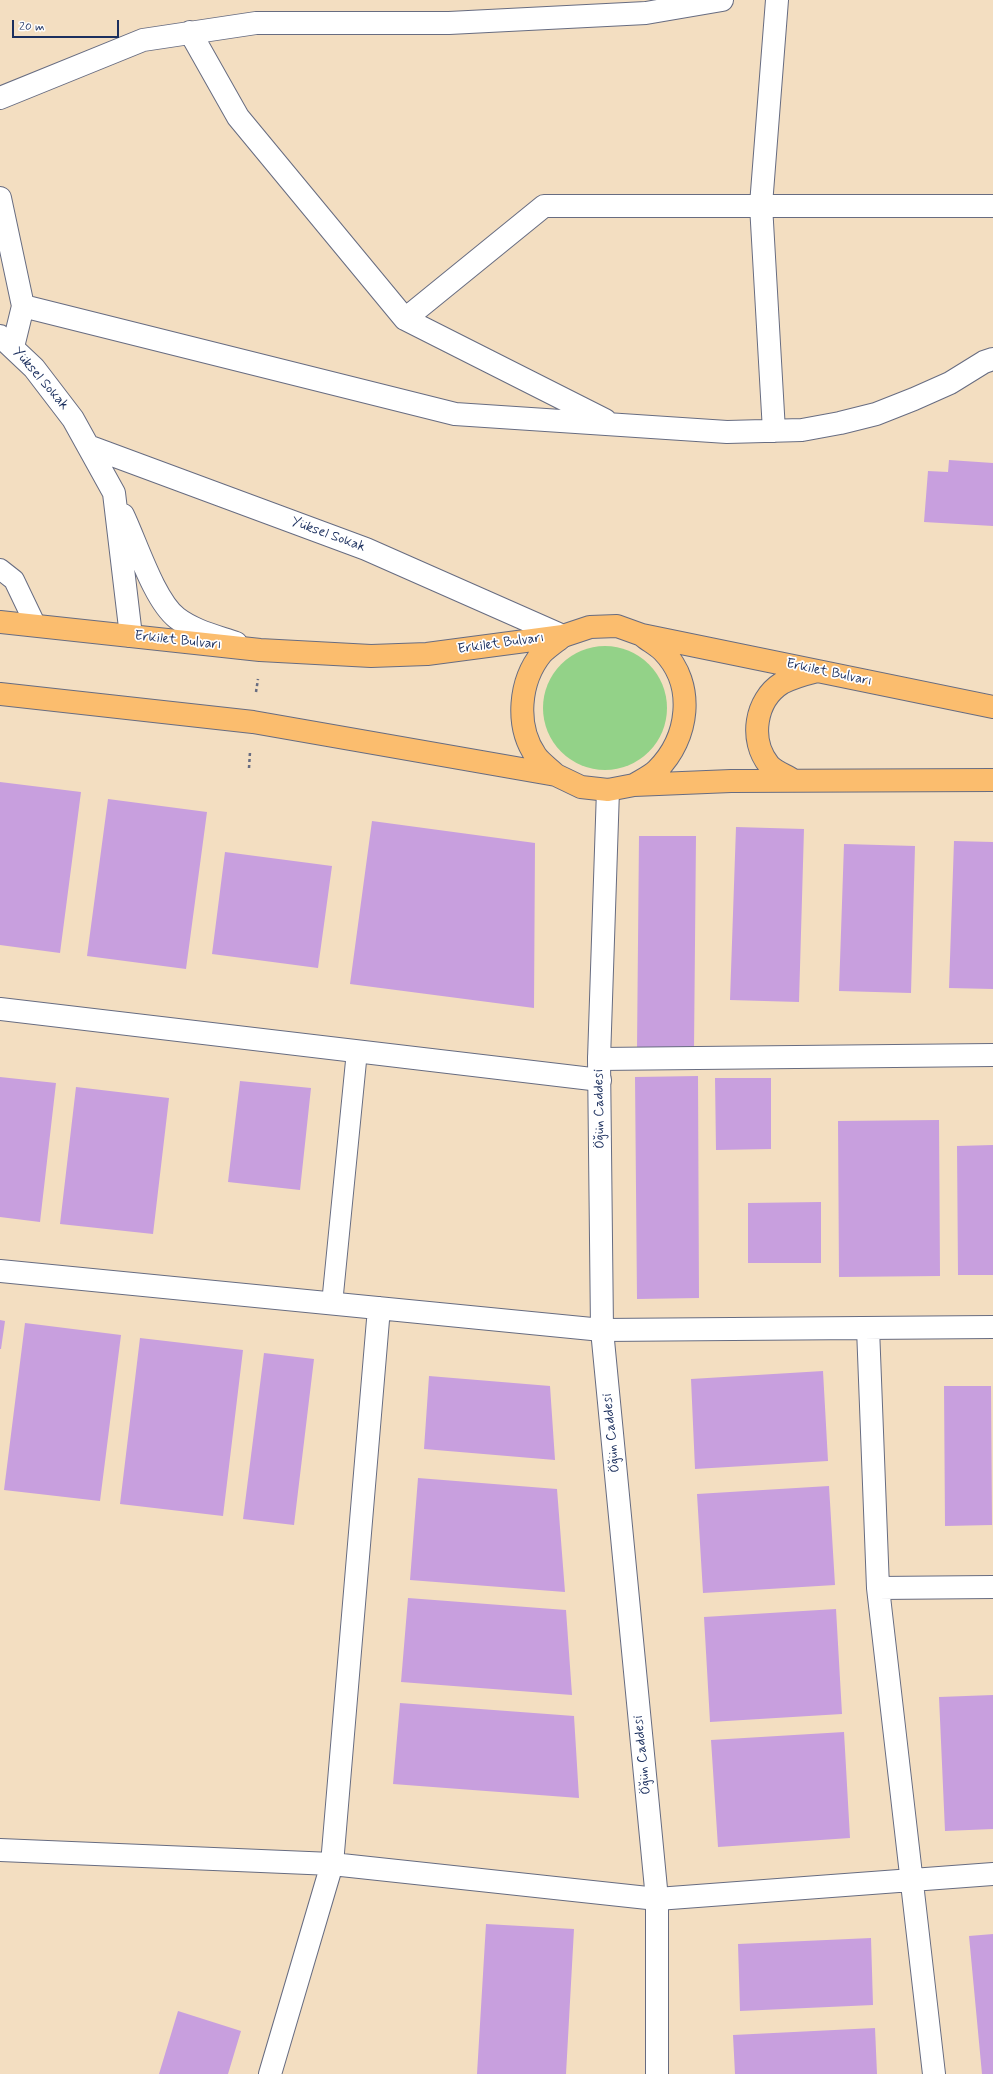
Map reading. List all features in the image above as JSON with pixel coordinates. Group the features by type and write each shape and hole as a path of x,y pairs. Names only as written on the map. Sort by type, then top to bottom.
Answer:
{"main road":[{"name":"Erkilet Bulvarı","path":"0,622 260,650 371,656 427,654 564,636 590,627 617,626 642,635 993,707"},
{"path":"634,785 657,771 674,750 684,725 685,698 678,673 663,651 642,635"},
{"path":"556,775 536,756 533,750 524,731 522,704 527,677 542,653 564,636"},
{"path":"792,780 770,766 759,748 757,727 758,720 761,707 769,695 782,683 817,671"},
{"path":"0,694 253,722 556,775 581,787 608,790 634,785 792,780 993,780"}],"street":[{"path":"0,98 143,40 256,23 449,22 646,13 722,0"},
{"path":"774,431 761,205 778,0"},
{"path":"190,32 238,117 405,319 614,425"},
{"path":"0,198 23,306 6,342"},
{"path":"405,319 544,206 993,206"},
{"path":"23,306 455,414 727,432 802,430 876,414 921,396 993,359"},
{"name":"Yüksel Sokak","path":"6,342 34,368 73,419 114,493 131,636"},
{"name":"Yüksel Sokak","path":"88,446 366,549 564,636"},
{"path":"114,493 159,596 177,617 201,631 260,650"},
{"name":"Öğün Caddesi","path":"608,790 599,1069 602,1330 657,1899 657,2074"},
{"path":"0,1009 357,1051 599,1069 993,1054"},
{"path":"0,1271 602,1330 993,1327"},
{"path":"270,2074 332,1864 379,1308"},
{"path":"868,1328 878,1588 934,2074"},
{"path":"878,1588 993,1587"},
{"path":"0,1850 332,1864 657,1899 993,1874"}],"lane":[{"path":"0,569 14,580 36,626"},
{"path":"332,1304 357,1051"}],"green space":[{"path":"605,646 617,647 629,651 649,664 662,684 666,696 666,720 662,732 649,752 629,765 617,769 605,770 593,769 581,765 561,752 548,732 544,720 543,708 544,696 548,684 561,664 581,651 593,647"}],"building":[{"path":"949,460 993,463 993,526 924,522 928,471 948,472"},
{"path":"0,782 81,792 60,953 0,945"},
{"path":"108,799 207,812 186,969 87,956"},
{"path":"372,821 535,843 534,1008 350,984"},
{"path":"736,827 804,829 799,1002 730,1000"},
{"path":"639,836 696,836 694,1049 637,1048"},
{"path":"954,841 993,842 993,989 949,988"},
{"path":"844,844 915,846 911,993 839,991"},
{"path":"225,852 332,866 318,968 212,954"},
{"path":"698,1076 699,1298 637,1299 635,1077"},
{"path":"0,1077 56,1083 40,1222 0,1217"},
{"path":"715,1078 771,1078 771,1149 716,1150"},
{"path":"240,1081 311,1088 300,1190 228,1182"},
{"path":"76,1087 169,1098 153,1234 60,1224"},
{"path":"939,1120 940,1276 839,1277 838,1121"},
{"path":"993,1145 993,1275 958,1275 957,1146"},
{"path":"821,1202 821,1263 748,1263 748,1203"},
{"path":"0,1320 5,1321 1,1349 0,1349"},
{"path":"25,1323 121,1335 100,1501 4,1490"},
{"path":"140,1338 243,1350 223,1516 120,1504"},
{"path":"264,1353 314,1359 294,1525 243,1519"},
{"path":"823,1371 828,1461 695,1469 691,1379"},
{"path":"429,1376 550,1386 555,1460 424,1449"},
{"path":"944,1386 991,1386 992,1525 945,1526"},
{"path":"418,1478 557,1489 565,1592 410,1580"},
{"path":"829,1486 835,1585 703,1593 697,1494"},
{"path":"408,1598 566,1610 572,1695 401,1682"},
{"path":"836,1609 842,1714 710,1722 704,1617"},
{"path":"993,1695 993,1829 945,1831 939,1697"},
{"path":"400,1703 574,1716 579,1798 393,1784"},
{"path":"844,1732 850,1838 718,1847 711,1740"},
{"path":"486,1924 574,1929 566,2074 477,2074"},
{"path":"993,1934 993,2074 982,2074 969,1936"},
{"path":"871,1938 873,2005 740,2011 738,1944"},
{"path":"178,2011 241,2031 228,2074 159,2074"},
{"path":"875,2028 877,2074 735,2074 733,2035"}]}
